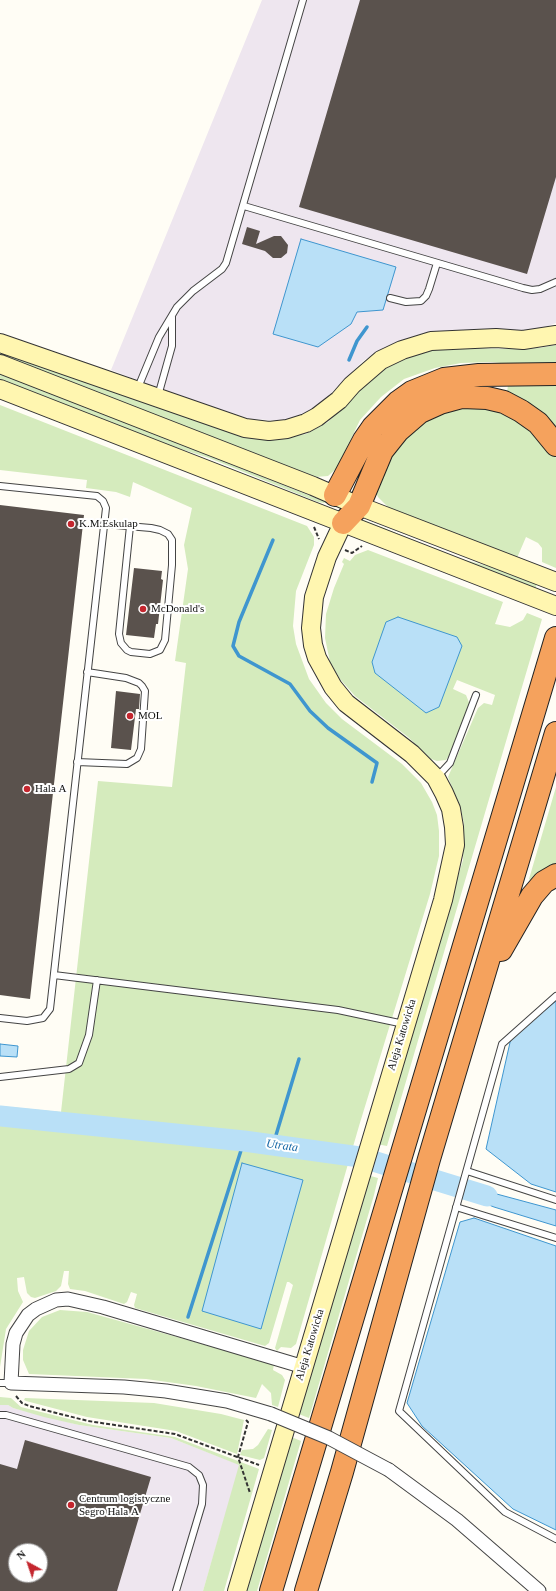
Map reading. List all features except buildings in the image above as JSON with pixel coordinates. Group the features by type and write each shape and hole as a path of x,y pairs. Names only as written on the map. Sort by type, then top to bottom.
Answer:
{"highway":[{"path":"336,495 364,440 373,426 388,410 412,392 444,379 479,375 556,374"},
{"path":"343,523 359,506 382,451 398,431 420,412 440,403 462,397 487,398 504,402 521,411 538,423 556,445"},
{"path":"271,1591 556,638"},
{"path":"306,1591 344,1464 429,1159 482,986 556,733"},
{"path":"482,986 532,896 544,882 556,875"}],"street":[{"path":"0,344 245,428 269,431 287,429 306,423 317,417 339,400 370,368 381,360 402,350 431,341 496,338 523,340 556,335"},
{"path":"0,364 548,579"},
{"path":"0,389 556,606"},
{"path":"336,495 343,523"},
{"name":"Aleja Katowicka","path":"237,1591 443,900 455,845 451,810 436,778 412,754 346,703 333,687 317,658 313,645 312,628 314,598 330,551 343,523"},
{"path":"304,1367 104,1307 68,1299 56,1300 44,1304 28,1315 21,1324 13,1344 9,1387 124,1387 166,1391 227,1401 271,1414 329,1438 389,1470 457,1520 539,1591"}],"lane":[{"path":"137,391 160,337 172,315 180,304 193,291 222,269 226,263 244,206 303,0"},
{"path":"244,206 532,290 549,286 556,282"},
{"path":"390,298 406,302 421,301 426,296 429,289 437,263"},
{"path":"157,398 172,346 172,315"},
{"path":"0,486 97,496 103,501 106,508 50,1009 43,1018 27,1021 0,1018"},
{"path":"104,524 130,526 163,531 170,537 173,543 165,640 160,650 150,654 131,652 127,650 121,643 119,634 130,526"},
{"path":"77,762 127,764 137,758 141,749 145,691 142,686 139,682 126,678 87,672"},
{"path":"436,778 450,763 476,695"},
{"path":"54,975 338,1010 405,1025"},
{"path":"0,1077 69,1069 79,1063 89,1036 96,980"},
{"path":"556,996 502,1044 399,1411 505,1512 556,1539"},
{"path":"467,1171 556,1200"},
{"path":"456,1207 556,1238"},
{"path":"0,1415 6,1415 189,1467 199,1475 204,1485 202,1504 176,1591"}],"path":[{"path":"9,1387 22,1403 29,1406 88,1421 175,1434 238,1458 265,1466"},
{"path":"248,1423 238,1458 252,1499"}],"shaded area":[{"path":"262,0 556,0 556,323 529,333 466,330 417,335 383,349 363,361 315,409 285,421 251,419 181,397 111,370"},
{"path":"0,1405 8,1405 13,1408 79,1425 171,1438 240,1465 203,1591 0,1591"}],"green space":[{"path":"556,345 556,365 542,367 491,362 461,363 435,368 404,379 381,397 360,420 337,468 328,476 315,477 0,355 0,350 279,439 306,434 328,422 350,399 392,362 417,352 447,347 506,349 539,348"},
{"path":"0,374 11,377 326,502 318,502 209,458 159,442 0,382"},
{"path":"556,383 556,426 545,415 526,401 507,393 508,385 520,386"},
{"path":"491,404 546,441 556,458 556,568 542,562 542,548 538,543 526,537 517,558 389,508 378,497 375,490 394,442 450,405"},
{"path":"0,405 307,526 314,537 314,545 296,591 293,626 296,644 309,679 326,703 342,719 402,764 421,783 432,802 437,815 439,831 439,856 430,894 359,1126 296,1344 291,1348 281,1347 277,1351 275,1348 293,1285 289,1282 287,1282 269,1343 265,1346 135,1308 134,1305 137,1294 131,1292 127,1302 124,1304 85,1291 70,1289 68,1284 69,1271 64,1271 61,1286 56,1291 35,1298 31,1297 27,1293 24,1277 17,1278 18,1291 23,1302 6,1329 0,1367 0,1106 61,1112 98,781 172,787 186,663 175,661 188,569 184,545 192,508 133,482 130,497 116,492 86,488 87,480 0,470"},
{"path":"364,520 458,558 513,573 537,583 535,591 362,521"},
{"path":"368,550 503,602 495,624 510,627 523,620 527,613 542,619 387,1146 376,1144 463,860 464,824 461,810 448,777 478,708 484,703 492,705 495,695 457,680 453,689 466,695 470,705 450,754 446,760 437,761 431,759 408,737 355,696 340,679 330,662 325,638 326,614 334,588 344,564 342,562 344,558 350,561 355,555"},
{"path":"556,787 556,866 533,884 529,879"},
{"path":"367,1175 378,1178 374,1195 309,1418 296,1413"},
{"path":"60,1310 87,1312 274,1364 273,1370 282,1375 285,1380 278,1407 272,1405 271,1393 262,1384 256,1398 196,1386 146,1379 29,1374 23,1360 23,1350 29,1331 42,1317"},
{"path":"0,1397 11,1398 21,1407 93,1425 175,1437 259,1469 224,1591 203,1591 239,1465 171,1438 79,1425 44,1417 13,1408 8,1405 0,1405"},
{"path":"25,1398 154,1403 221,1414 244,1420 237,1454 176,1431 87,1417 26,1401 24,1400"},
{"path":"268,1429 272,1430 264,1458 260,1460 240,1455 242,1450 253,1449 258,1445"},
{"path":"289,1436 301,1441 257,1591 243,1591"}],"water":[{"path":"301,239 396,267 383,310 357,312 351,324 318,347 273,334"},
{"path":"398,617 457,637 462,646 439,707 426,713 375,673 372,662 386,622"},
{"path":"556,1001 556,1192 531,1184 486,1149 511,1038"},
{"path":"0,1044 18,1046 17,1057 0,1056"},
{"path":"242,1163 303,1180 261,1329 202,1311"},
{"path":"467,1186 556,1210 556,1226 494,1207 464,1195"},
{"path":"474,1218 556,1246 556,1530 513,1509 422,1426 407,1403 460,1222"}],"waterway":[{"path":"349,360 357,341 367,327"},
{"path":"273,540 239,622 233,646 239,656 290,684 310,711 328,728 377,763 372,782"},
{"path":"273,1145 299,1059"},
{"name":"Utrata","path":"0,1116 244,1141 360,1157 487,1196"},
{"path":"188,1317 244,1141"}],"place":[{"name":"K.M.Eskulap","path":"71,524"},
{"name":"McDonald's","path":"143,609"},
{"name":"MOL","path":"130,716"},
{"name":"Hala A","path":"27,789"},
{"name":"Centrum logistyczne Segro Hala A","path":"71,1505"}]}
